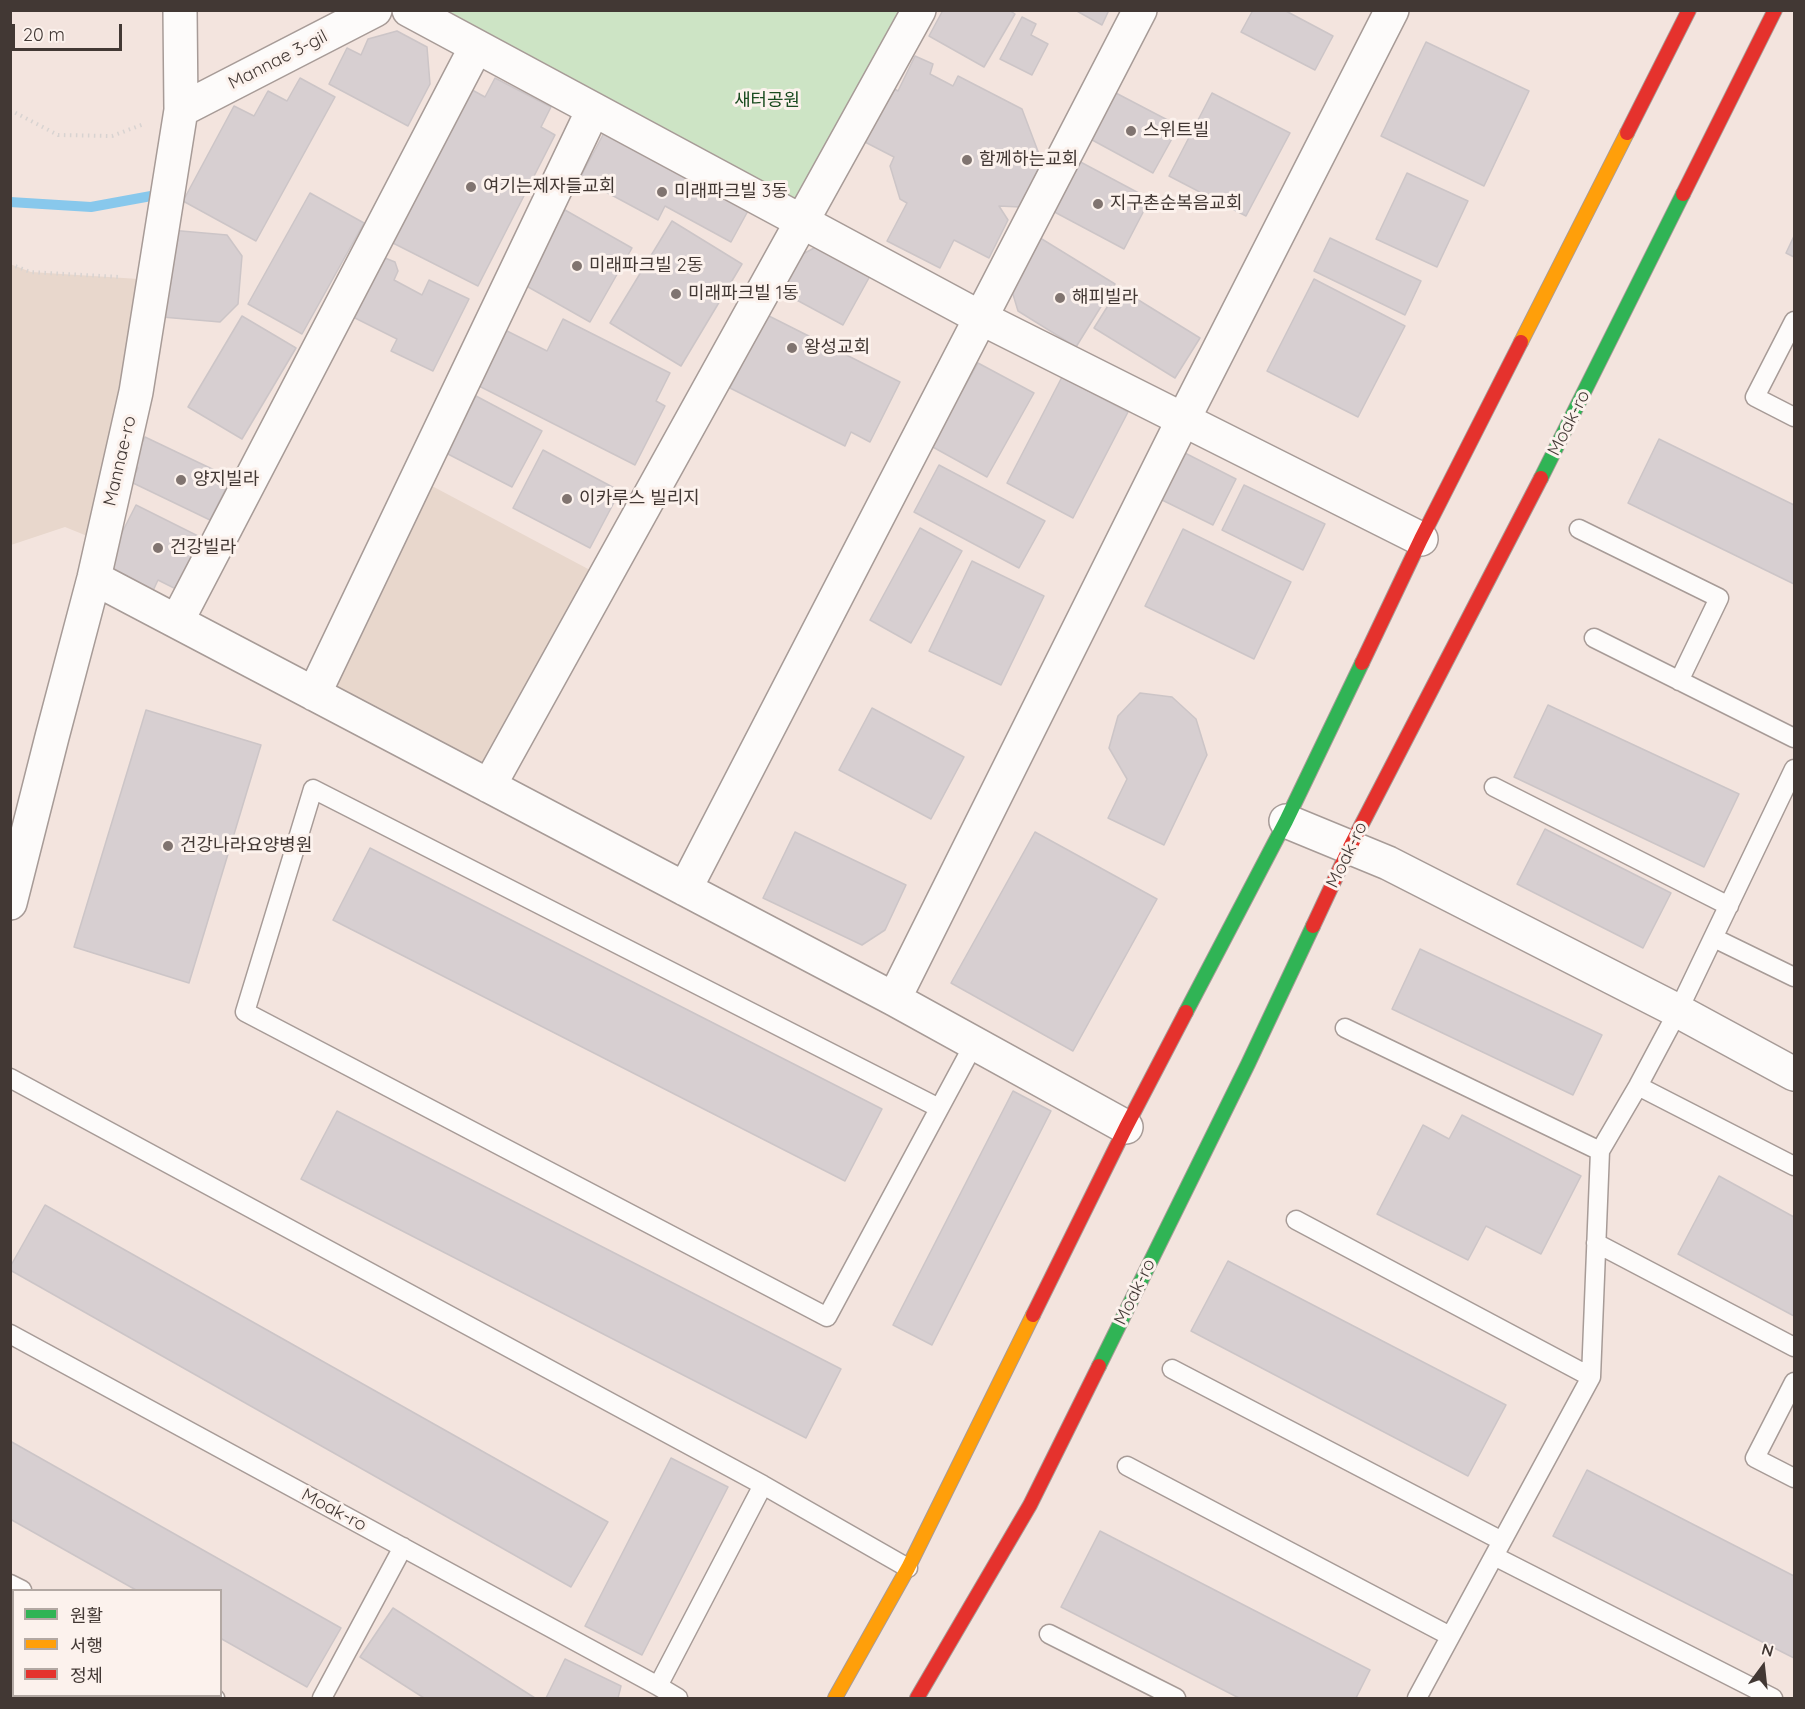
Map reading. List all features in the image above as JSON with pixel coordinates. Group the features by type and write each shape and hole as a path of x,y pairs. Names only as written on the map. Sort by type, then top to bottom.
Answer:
{"street":[{"name":"Mannae-ro","path":"10,903 94,578 136,392 181,110 180,10"},
{"name":"Mannae 3-gil","path":"181,110 375,10"},
{"path":"409,10 981,318 1421,539"},
{"path":"489,786 919,10"},
{"path":"685,889 1140,10"},
{"path":"894,999 1183,420 1392,10"},
{"path":"835,1698 908,1568 1126,1127 1287,821 1421,539 1689,10"},
{"name":"Moak-ro","path":"917,1698 1030,1505 1243,1075 1350,847 1542,476 1775,10"},
{"path":"177,621 476,47"},
{"path":"314,694 593,110"},
{"path":"94,578 975,1042 1126,1127"},
{"path":"1287,821 1388,862 1678,1011 1794,1074"}],"lane":[{"path":"1794,321 1755,397 1794,417"},
{"path":"1579,530 1719,598 1679,681"},
{"path":"1594,638 1794,738"},
{"path":"1417,1698 1591,1377 1600,1151 1678,1011 1729,906 1789,793 1794,769"},
{"path":"1494,787 1729,906"},
{"path":"939,1108 313,789 245,1012 827,1317 975,1042"},
{"path":"1714,938 1794,977"},
{"path":"1345,1028 1600,1151"},
{"path":"10,1078 763,1485 908,1568"},
{"path":"1638,1086 1794,1166"},
{"path":"1296,1220 1591,1377"},
{"path":"1596,1243 1794,1347"},
{"name":"Moak-ro","path":"10,1334 678,1698"},
{"path":"1172,1369 1773,1698"},
{"path":"1794,1382 1755,1458 1794,1478"},
{"path":"1127,1466 1450,1636"},
{"path":"658,1686 763,1485"},
{"path":"322,1698 403,1547"},
{"path":"1049,1634 1176,1698"}],"path":[{"path":"10,110 58,135 112,136 181,110"},
{"path":"10,264 30,272 154,279"}],"shaded area":[{"path":"10,264 31,272 154,280 102,542 65,527 11,545"},
{"path":"417,478 605,578 489,786 314,694"}],"green space":[{"name":"새터공원","path":"409,11 919,11 803,222"}],"building":[{"path":"943,10 1009,10 1015,14 984,67 929,36"},
{"path":"1075,10 1109,10 1102,25"},
{"path":"1253,10 1284,10 1333,36 1315,70 1241,32"},
{"path":"1022,17 1036,24 1031,35 1048,44 1032,75 1000,59"},
{"path":"397,31 427,47 430,84 408,126 329,84 347,48 361,55 368,39"},
{"path":"1426,42 1529,91 1484,186 1381,136"},
{"name":"함께하는교회","path":"915,56 933,64 930,74 953,86 958,76 1022,109 1042,162 1020,207 999,206 1008,220 989,258 954,240 940,268 887,241 907,203 900,199 890,166 894,157 863,141 891,87 898,91"},
{"path":"300,78 335,97 256,241 183,201 234,106 254,116 268,91 287,101"},
{"name":"여기는제자들교회","path":"495,78 551,107 541,127 555,135 478,286 387,240 465,86 485,97"},
{"name":"스위트빌","path":"1114,92 1179,126 1153,173 1083,135"},
{"path":"1212,93 1290,133 1246,216 1169,176"},
{"name":"미래파크빌 3동","path":"605,131 749,209 731,242 665,206 658,220 580,178"},
{"name":"지구촌순복음교회","path":"1073,158 1150,199 1124,249 1047,208"},
{"path":"1407,173 1468,201 1437,267 1376,239"},
{"path":"310,193 364,223 302,334 248,304"},
{"name":"미래파크빌 2동","path":"565,210 632,248 590,322 523,284"},
{"name":"미래파크빌 1동","path":"672,221 742,264 681,366 610,323"},
{"path":"170,230 227,235 242,256 238,304 220,322 162,317"},
{"name":"해피빌라","path":"1037,236 1115,284 1076,347 1018,311 1009,281"},
{"path":"1794,236 1794,257 1786,253"},
{"path":"1330,238 1421,281 1405,315 1314,271"},
{"path":"816,247 870,276 843,325 780,291 799,256"},
{"path":"385,258 395,262 398,271 394,280 422,295 429,280 469,299 433,371 391,351 397,339 351,316 377,265"},
{"path":"1314,279 1405,326 1358,417 1267,371"},
{"path":"1119,288 1200,338 1175,378 1094,328"},
{"name":"왕성교회","path":"767,315 900,382 870,442 851,432 845,446 730,388"},
{"path":"242,316 296,348 242,439 188,407"},
{"path":"563,319 670,373 656,401 665,406 635,465 477,385 505,330 547,351"},
{"path":"978,363 1034,393 987,477 931,446"},
{"path":"1062,377 1128,412 1073,518 1007,483"},
{"path":"476,396 542,431 512,487 446,453"},
{"name":"양지빌라","path":"145,437 231,478 210,520 131,482 138,468 132,464"},
{"path":"1659,439 1794,505 1794,584 1628,503"},
{"name":"이카루스 빌리지","path":"543,450 620,491 590,548 513,508"},
{"path":"1183,452 1236,479 1213,525 1160,499"},
{"path":"939,465 1045,521 1019,568 914,512"},
{"path":"1244,485 1325,524 1303,570 1222,530"},
{"name":"건강빌라","path":"136,505 206,540 180,591 158,580 151,595 116,577 110,556"},
{"path":"920,528 962,551 911,643 870,620"},
{"path":"1183,529 1291,582 1254,659 1145,606"},
{"path":"972,561 1044,596 1001,685 929,651"},
{"path":"1140,693 1172,697 1196,719 1207,755 1164,845 1108,818 1127,779 1109,748 1118,716"},
{"path":"1548,705 1739,794 1704,867 1514,777"},
{"path":"872,708 964,757 931,819 839,770"},
{"name":"건강나라요양병원","path":"146,710 261,745 189,983 74,947"},
{"path":"1545,829 1671,893 1643,948 1517,884"},
{"path":"795,832 906,885 885,930 862,945 763,898"},
{"path":"1035,832 1157,899 1073,1051 951,983"},
{"path":"370,848 882,1109 845,1181 333,920"},
{"path":"1420,949 1602,1035 1573,1095 1392,1009"},
{"path":"1013,1091 1051,1111 932,1345 893,1325"},
{"path":"337,1111 841,1369 806,1438 301,1179"},
{"path":"1462,1115 1581,1176 1541,1254 1486,1226 1468,1260 1377,1214 1423,1125 1449,1139"},
{"path":"1719,1176 1794,1217 1794,1316 1678,1254"},
{"path":"45,1205 608,1522 571,1587 10,1270"},
{"path":"1228,1261 1506,1405 1468,1476 1191,1331"},
{"path":"10,1441 341,1628 307,1687 222,1639 222,1589 134,1589 10,1519"},
{"path":"671,1458 728,1487 642,1655 585,1626"},
{"path":"1587,1470 1794,1576 1794,1658 1553,1536"},
{"path":"1100,1531 1370,1670 1356,1698 1239,1698 1061,1607"},
{"path":"393,1608 535,1698 424,1698 360,1657"},
{"path":"565,1659 621,1686 618,1698 546,1698"},
{"path":"118,1697 121,1698 65,1698"}],"waterway":[{"path":"10,202 91,207 162,194"}],"traffic: fast":[{"path":"1541,478 1683,194"},
{"path":"1186,1012 1286,821 1362,663"},
{"path":"1099,1366 1248,1064 1313,926"}],"traffic: slow":[{"path":"1521,342 1627,133"},
{"path":"835,1698 908,1568 1033,1315"}],"traffic: jam":[{"path":"1627,133 1689,10"},
{"path":"1683,194 1775,10"},
{"path":"1362,663 1421,539 1521,342"},
{"path":"1313,926 1350,847 1541,478"},
{"path":"1033,1315 1186,1012"},
{"path":"917,1698 1030,1505 1099,1366"}],"place":[{"name":"스위트빌","path":"1131,131"},
{"name":"함께하는교회","path":"967,160"},
{"name":"여기는제자들교회","path":"471,187"},
{"name":"미래파크빌 3동","path":"662,192"},
{"name":"지구촌순복음교회","path":"1098,204"},
{"name":"미래파크빌 2동","path":"577,266"},
{"name":"미래파크빌 1동","path":"676,294"},
{"name":"해피빌라","path":"1060,298"},
{"name":"왕성교회","path":"792,348"},
{"name":"양지빌라","path":"181,480"},
{"name":"이카루스 빌리지","path":"567,499"},
{"name":"건강빌라","path":"158,548"},
{"name":"건강나라요양병원","path":"168,846"}]}
